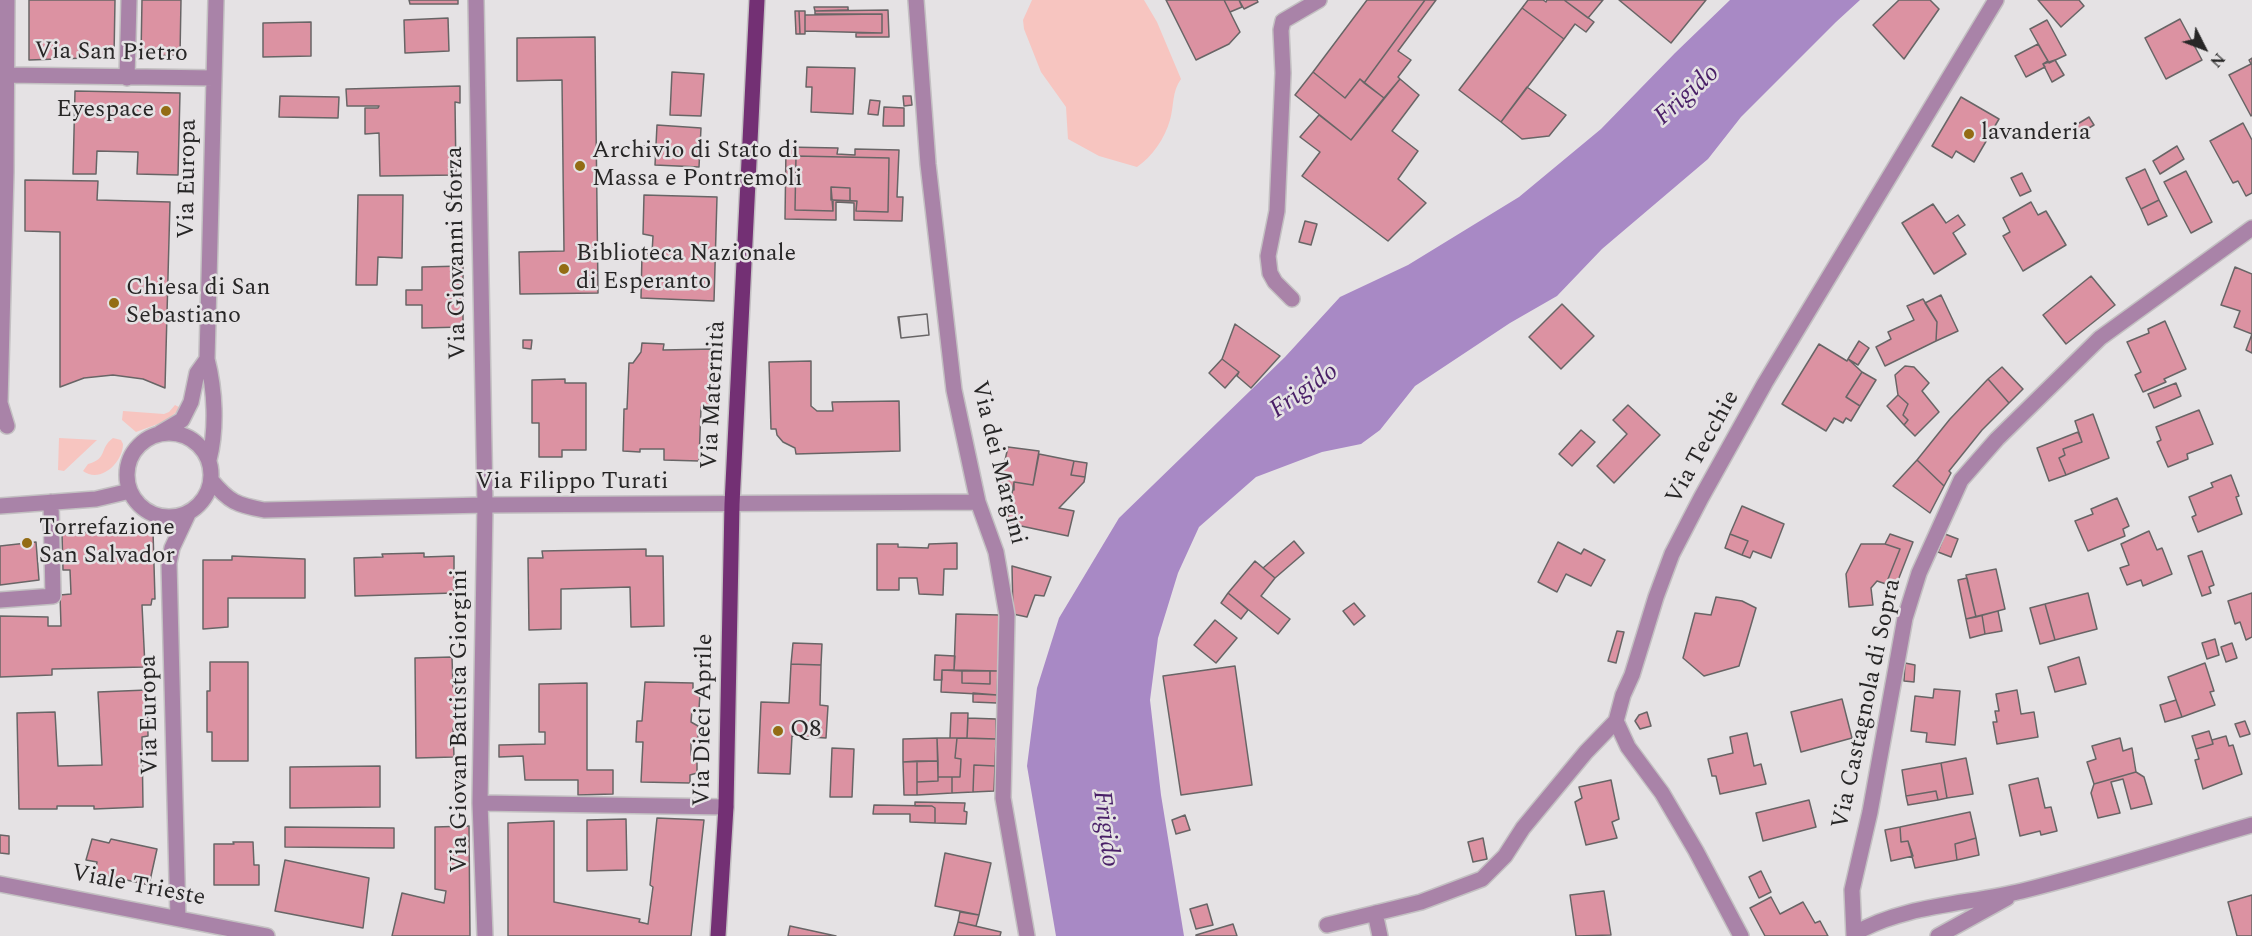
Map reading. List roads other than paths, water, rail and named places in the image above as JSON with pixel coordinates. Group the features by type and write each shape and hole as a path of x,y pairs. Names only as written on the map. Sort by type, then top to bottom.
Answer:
{"main road":[{"name":"Via Maternità","path":"732,504 757,0"},
{"name":"Via Dieci Aprile","path":"720,933 726,807 732,504"}],"street":[{"path":"7,0 0,403 7,426"},
{"path":"127,78 129,0"},
{"name":"Via Europa","path":"209,459 213,445 214,386 207,359 216,0"},
{"name":"Via Giovanni Sforza","path":"476,0 484,505"},
{"name":"Via dei Margini","path":"916,0 928,164 954,390 978,502 996,552 1007,615 1003,798 1027,936"},
{"path":"1292,299 1275,282 1270,273 1268,256 1277,211 1283,72 1281,30 1283,21 1318,0"},
{"name":"Via Tecchie","path":"1616,721 1672,554 1701,498 1765,383 1996,0"},
{"name":"Via San Pietro","path":"7,75 214,78"},
{"name":"Via Castagnola di Sopra","path":"1856,935 1852,890 1870,812 1905,618 1919,573 1961,480 1997,439 2100,338 2252,228"},
{"name":"Via Europa","path":"156,435 182,420 191,402 197,373 207,359"},
{"path":"179,434 202,448 209,459 212,480 210,490 204,500 188,514 174,518 154,514 137,503 130,491 127,474 131,456 139,446 156,435 179,434"},
{"name":"Via Filippo Turati","path":"212,480 223,494 240,506 264,510 484,505 978,502"},
{"path":"0,506 96,499 130,491"},
{"path":"0,600 53,596 51,502"},
{"name":"Via Giovan Battista Giorgini","path":"484,505 480,803 485,936"},
{"name":"Via Europa","path":"178,918 169,563 172,548 188,514"},
{"path":"1327,925 1421,902 1482,879 1505,856 1523,828 1586,752 1616,721 1629,747 1662,793 1696,850 1741,936"},
{"path":"480,803 726,807"},
{"path":"1856,935 1869,925 1935,907 2021,891 2252,825"},
{"name":"Viale Trieste","path":"0,884 267,936"},
{"path":"1938,936 2021,891"},
{"path":"1375,913 1380,936"}],"water":[{"name":"Frigido","path":"1730,0 1860,0 1741,117 1708,159 1602,249 1557,296 1510,323 1415,386 1380,430 1361,444 1322,452 1256,477 1199,527 1178,573 1158,638 1150,700 1161,795 1184,936 1056,936 1027,766 1037,688 1059,618 1119,518 1285,357 1340,297 1408,265 1519,197 1601,129"}],"place":[{"name":"Eyespace","path":"166,111"},
{"name":"lavanderia","path":"1969,134"},
{"name":"Archivio di Stato di Massa e Pontremoli","path":"580,166"},
{"name":"Biblioteca Nazionale di Esperanto","path":"564,269"},
{"name":"Chiesa di San Sebastiano","path":"114,303"},
{"name":"Torrefazione San Salvador","path":"27,543"},
{"name":"Q8","path":"778,731"}]}
